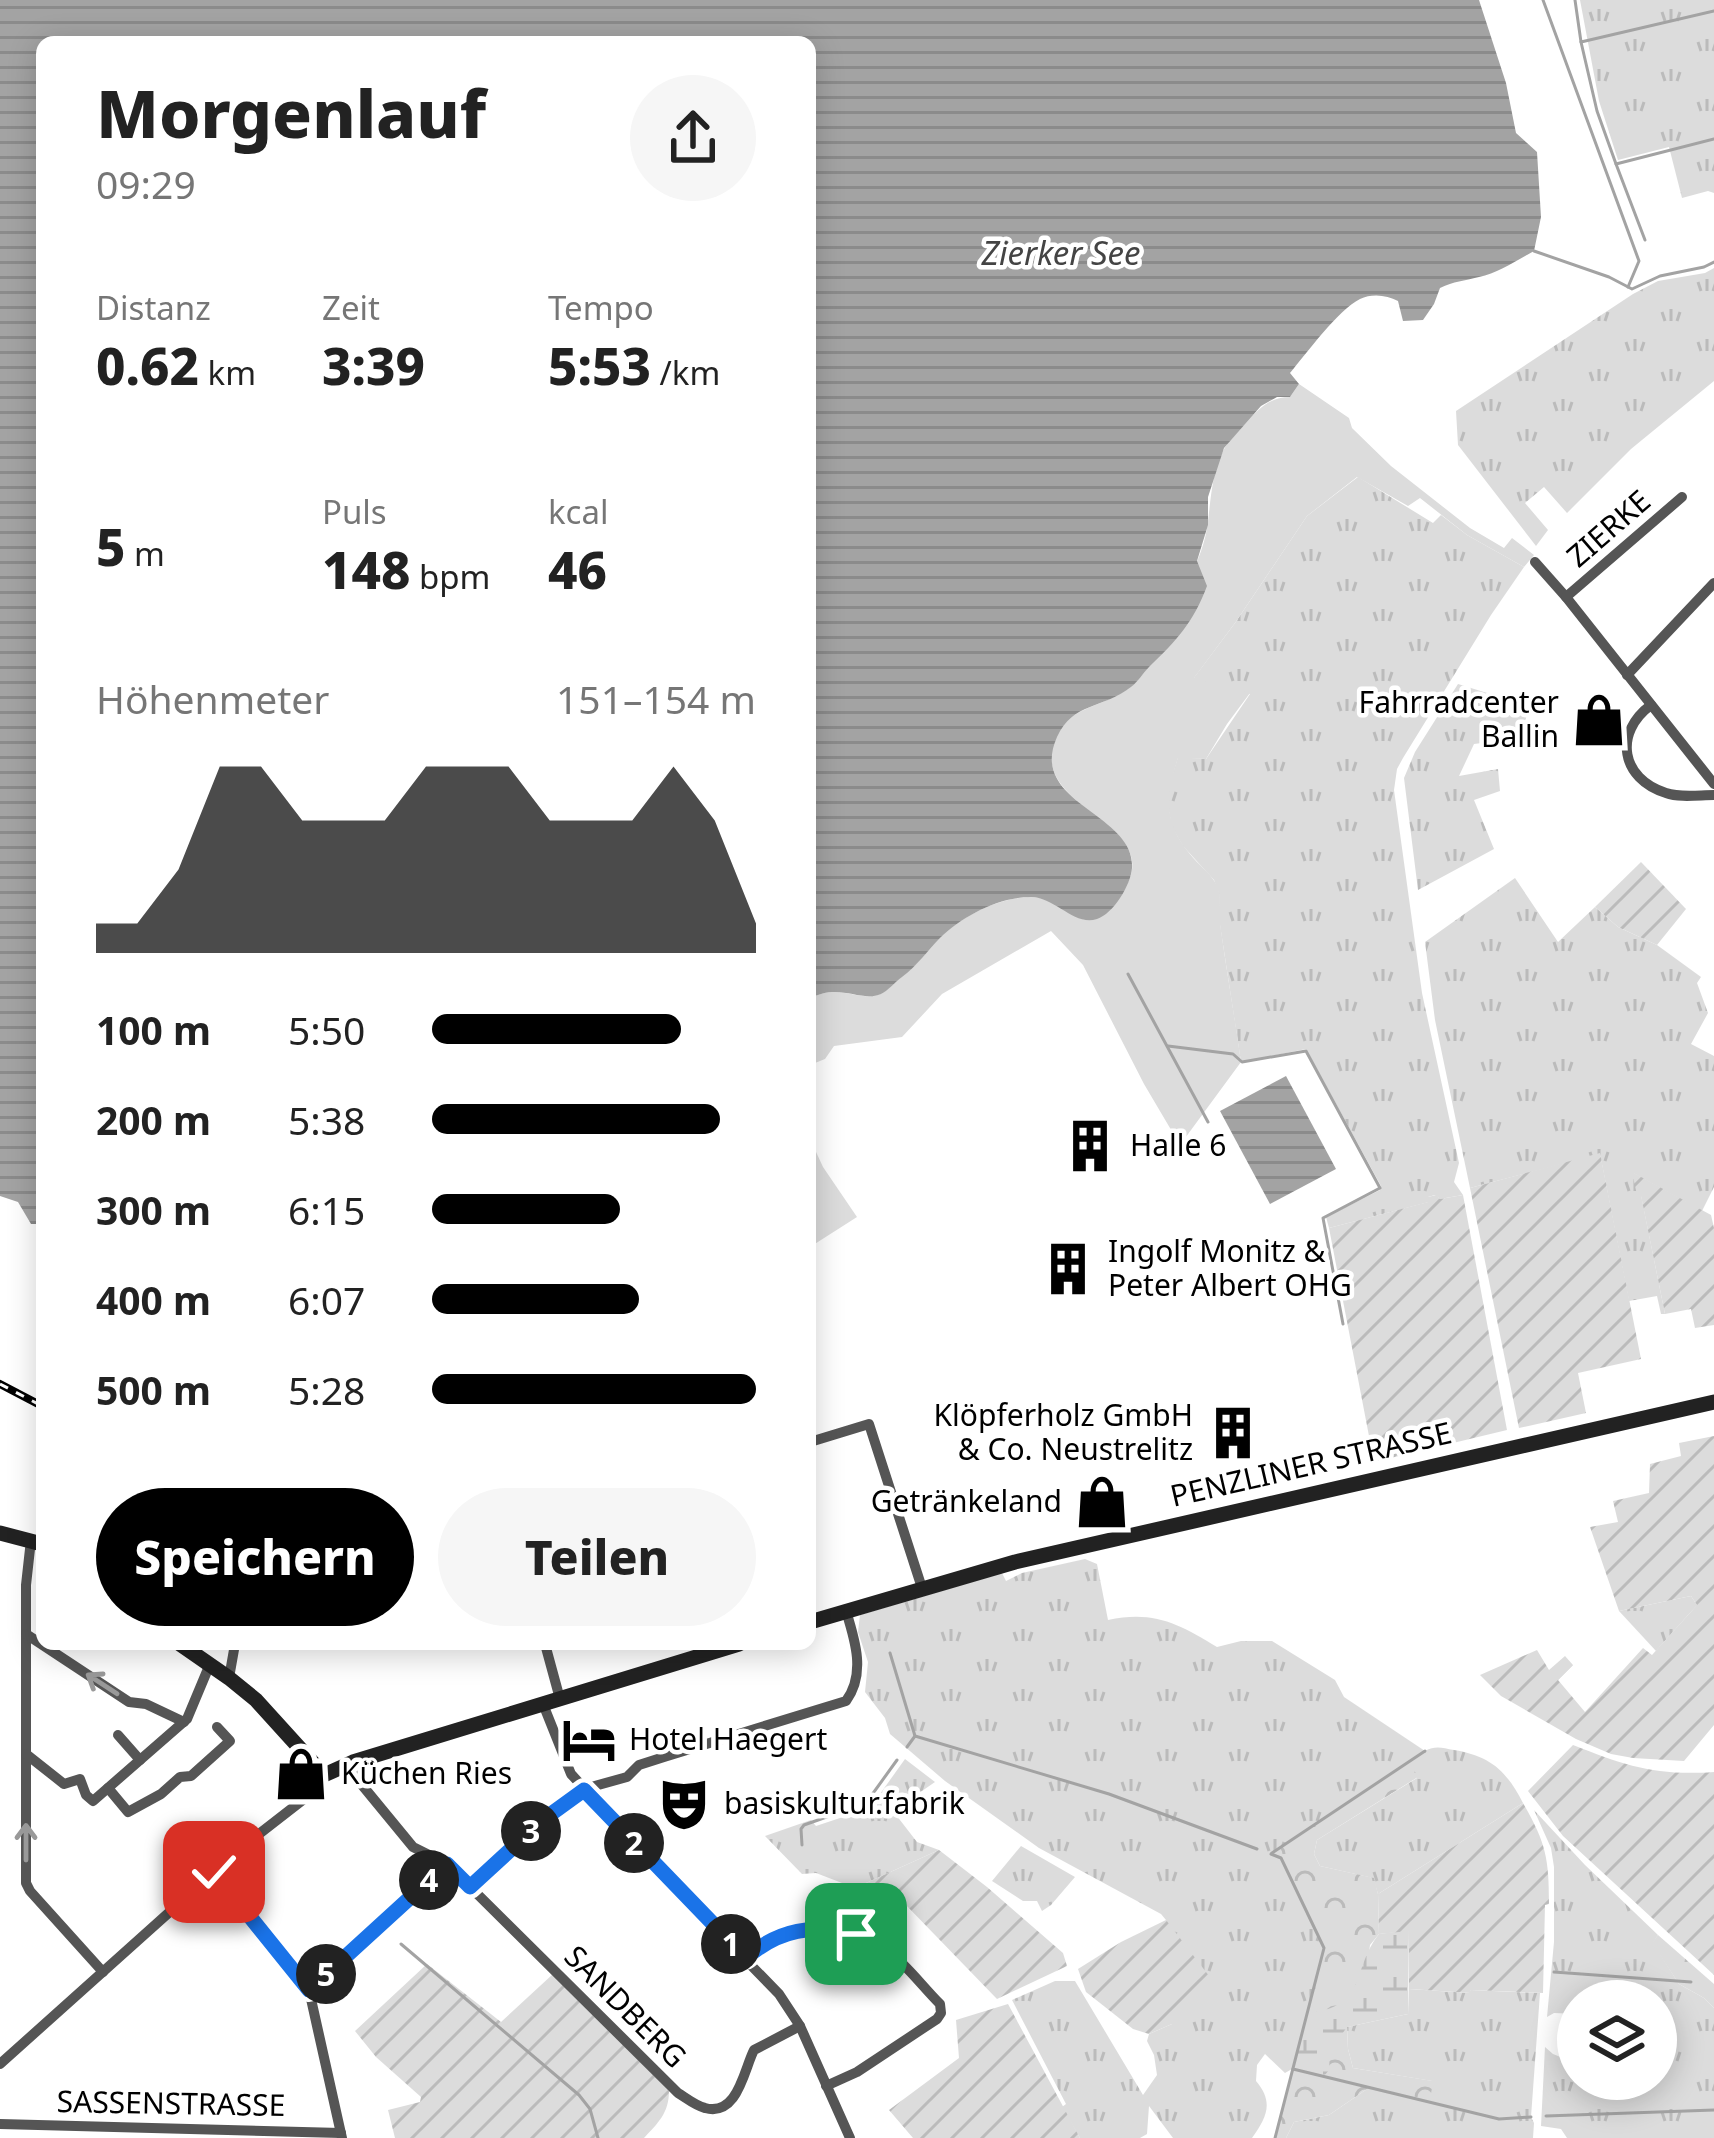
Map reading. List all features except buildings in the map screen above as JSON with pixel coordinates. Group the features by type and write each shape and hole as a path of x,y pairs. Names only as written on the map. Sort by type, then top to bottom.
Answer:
{"main road":[{"name":"PENZLINER STRASSE","path":"816,1620 1055,1552 1714,1402"},
{"path":"2,1533 36,1542"},
{"path":"189,1650 268,1712 324,1775 708,1650"}],"street":[{"name":"ZIERKE","path":"1566,597 1682,496"},
{"name":"ZIERKE","path":"1535,562 1714,784"},
{"path":"1627,675 1714,583"},
{"path":"1651,705 1636,718 1628,735 1627,750 1636,776 1670,795 1714,795"},
{"path":"816,1440 869,1424 922,1588"},
{"path":"36,1546 26,1585 26,1883 103,1972"},
{"path":"470,1887 544,1819 584,1790 628,1777 639,1765 846,1701 853,1691 858,1652 846,1612"},
{"path":"26,1634 36,1641"},
{"path":"50,1650 129,1702 184,1722"},
{"path":"229,1678 234,1650"},
{"path":"546,1650 551,1702 571,1774 779,1994 800,2026 850,2138"},
{"path":"26,1754 58,1780 68,1784 80,1779 92,1802 184,1722 210,1664"},
{"path":"108,1789 128,1812 161,1794 181,1777 191,1776 230,1741 217,1727"},
{"path":"118,1735 140,1760"},
{"name":"SANDBERG","path":"355,1767 362,1785 413,1846 447,1864 678,2093 712,2110 725,2104 736,2094 754,2050 800,2026"},
{"path":"0,2064 214,1872 313,1792 324,1775"},
{"path":"58,1780 58,1796"},
{"path":"309,1990 447,1864"},
{"path":"214,1872 309,1990 342,2135"},
{"path":"746,1958 799,1929 856,1934 890,1952 940,2004 937,2019 857,2072 826,2086"},
{"name":"SASSENSTRASSE","path":"0,2124 342,2135"}],"green space":[{"path":"1580,0 1714,0 1714,193 1682,198 1669,147 1618,160 1599,101"},
{"path":"1714,268 1714,381 1631,449 1567,513 1544,487 1525,503 1548,530 1536,546 1458,445 1456,411 1633,294 1658,281"},
{"path":"1299,384 1349,418 1352,428 1391,466 1470,528 1504,548 1512,538 1534,555 1524,567 1467,535 1420,498 1408,506 1357,477 1307,516 1194,678 1250,693 1206,759 1178,758 1169,801 1178,837 1219,892 1241,1062 1180,1145 1083,965 1051,931 942,994 902,1037 834,1046 816,1063 816,996 883,993 948,931 992,905 1041,898 1093,920 1121,895 1132,861 1126,845 1063,787 1053,770 1057,735 1073,716 1133,685 1150,664 1201,552 1223,451 1260,408 1290,397"},
{"path":"1358,477 1433,523 1441,515 1524,567 1403,758 1394,790 1422,993 1459,1163 1454,1182 1463,1195 1440,1199 1435,1195 1428,1197 1429,1202 1329,1228 1326,1217 1381,1186 1306,1049 1241,1062 1219,894 1214,880 1172,827 1168,789 1178,757 1206,759 1250,694 1193,679 1307,516"},
{"path":"1458,684 1529,706 1521,738 1474,744 1459,776 1498,769 1500,791 1474,800 1494,849 1418,890 1404,778"},
{"path":"1641,862 1686,909 1657,945 1618,927 1595,907"},
{"path":"1515,878 1558,942 1595,907 1618,927 1657,945 1701,977 1697,983 1708,1013 1691,1044 1714,1056 1714,1187 1702,1211 1633,1173 1665,1314 1661,1314 1657,1296 1629,1301 1600,1154 1470,1188 1435,1020 1425,942"},
{"path":"816,1152 823,1167 857,1217 816,1243"},
{"path":"1600,1153 1641,1359 1578,1373 1586,1413 1519,1428 1470,1188"},
{"path":"1632,1172 1711,1215 1714,1325 1695,1328 1691,1309 1665,1314"},
{"path":"1463,1195 1507,1430 1374,1462 1329,1228 1428,1202 1428,1197 1440,1199"},
{"path":"1714,1436 1714,1725 1684,1761 1633,1758 1576,1739 1501,1696 1480,1675 1537,1650 1549,1670 1565,1656 1573,1665 1558,1680 1585,1712 1643,1648 1652,1655 1697,1605 1691,1596 1619,1611 1590,1527 1618,1522 1613,1501 1649,1493 1650,1464 1681,1456 1679,1443"},
{"path":"1085,1559 1097,1564 1108,1620 1153,1618 1217,1647 1272,1641 1335,1680 1344,1697 1425,1751 1442,1748 1487,1761 1503,1773 1523,1803 1378,1894 1373,1878 1320,1866 1314,1854 1317,1840 1417,1778 1408,1762 1272,1853 1281,1858 1324,1948 1292,2069 1285,2073 1265,2054 1257,2065 1256,2081 1265,2096 1266,2110 1252,2138 1173,2138 1149,2106 1147,2134 1140,2138 1080,2138 1012,2000 1055,1981 1075,1981 1143,2095 1157,2075 1149,2034 1172,2024 1166,1920 1039,1848 945,1781 890,1734 885,1718 865,1692 868,1662 858,1632 860,1615 1002,1573 1006,1581"},
{"path":"1691,1596 1697,1605 1656,1651 1619,1611"},
{"path":"1573,1745 1642,1768 1714,1772 1714,1975 1563,1836 1528,1791"},
{"path":"905,1759 935,1782 893,1811 917,1842 939,1850 855,1888 816,1873 802,1874 765,1836 811,1820 816,1826 870,1808"},
{"path":"1409,1762 1418,1777 1317,1840 1314,1854 1320,1866 1374,1878 1378,1894 1379,1934 1370,1945 1359,2024 1347,2027 1353,2068 1433,2081 1430,2100 1370,2087 1329,2115 1294,2122 1286,2138 1275,2138 1324,1948 1281,1858 1271,1854"},
{"path":"1523,1803 1545,1851 1548,1874 1543,1993 1409,1989 1409,1931 1379,1934 1378,1894"},
{"path":"1534,1810 1658,1935 1653,1943 1676,1980 1557,1980 1557,2013 1547,2017 1554,1942 1551,1848"},
{"path":"1021,1846 1075,1877 1042,1911 1037,1901 1023,1901 992,1881"},
{"path":"939,1850 1063,1953 1067,1966 997,1999 904,1903 855,1888"},
{"path":"1166,1920 1216,1985 1172,2024 1149,2034 1133,2029 1086,1992 1078,1969"},
{"path":"1409,1930 1408,2014 1347,2027 1330,2051 1324,2076 1292,2069 1307,2013 1326,2010 1349,1995 1379,1934"},
{"path":"1658,1935 1714,1984 1714,2008 1679,1984 1652,1943"},
{"path":"427,1964 501,2022 553,1974 669,2091 662,2117 644,2138 395,2138 388,2110 420,2102 421,2097 355,2031"},
{"path":"1677,1981 1714,2008 1714,2138 1567,2138 1561,2129 1541,2126 1545,2047 1557,2056 1557,2100 1677,2100"},
{"path":"1409,1989 1540,1993 1533,2138 1286,2138 1294,2122 1329,2115 1370,2087 1432,2081 1353,2068 1348,2049 1347,2027 1408,2014"},
{"path":"1008,2004 1080,2138 913,2138 889,2110 959,2058 956,2020"}],"water":[{"name":"Zierker See","path":"0,0 1479,0 1506,83 1516,133 1537,152 1541,217 1534,251 1493,273 1440,288 1423,320 1403,321 1398,301 1384,296 1365,297 1351,305 1290,373 1299,384 1290,397 1277,397 1261,406 1224,448 1208,497 1208,525 1197,561 1207,586 1196,610 1134,685 1071,718 1057,737 1052,760 1057,778 1129,849 1131,875 1115,905 1089,920 1031,897 982,909 959,922 908,972 873,996 830,992 816,996 816,36 36,36 36,1224 31,1224 18,1202 0,1196"},
{"path":"1286,1076 1336,1169 1270,1204 1220,1111"}],"waterway":[{"path":"1543,0 1639,261 1628,287"},
{"path":"1575,0 1581,42 1714,11"},
{"path":"1581,42 1597,111 1616,164 1714,139"},
{"path":"1616,164 1645,240"},
{"path":"1534,251 1632,289 1714,262"},
{"path":"1128,974 1208,1122"},
{"path":"1168,1046 1233,1054 1242,1062 1306,1051 1380,1188 1323,1218 1343,1324"},
{"path":"890,1653 915,1736 1109,1794 1257,1849"},
{"path":"907,1747 915,1736"},
{"path":"1272,1853 1425,1751"},
{"path":"802,1845 804,1825 866,1803 897,1760"},
{"path":"1271,1854 1281,1858 1324,1948 1275,2138"},
{"path":"401,1944 579,2095 590,2109 598,2138"},
{"path":"1554,1972 1691,1982"},
{"path":"1293,2069 1499,2119 1531,2117"},
{"path":"1546,2116 1714,2110"}],"railway":[{"path":"0,1384 36,1403"}],"place":[{"name":"Fahrradcenter Ballin","path":"1599,720"},
{"name":"Halle 6","path":"1090,1146"},
{"name":"Ingolf Monitz & Peter Albert OHG","path":"1068,1269"},
{"name":"Klöpferholz GmbH & Co. Neustrelitz","path":"1233,1433"},
{"name":"Getränkeland","path":"1102,1502"},
{"name":"Hotel Haegert","path":"589,1740"},
{"name":"Küchen Ries","path":"301,1774"},
{"name":"basiskultur.fabrik","path":"684,1804"}],"route":[{"path":"214,1872 309,1990 447,1864 470,1887 544,1819 584,1790 746,1958 799,1929 856,1934"}]}
